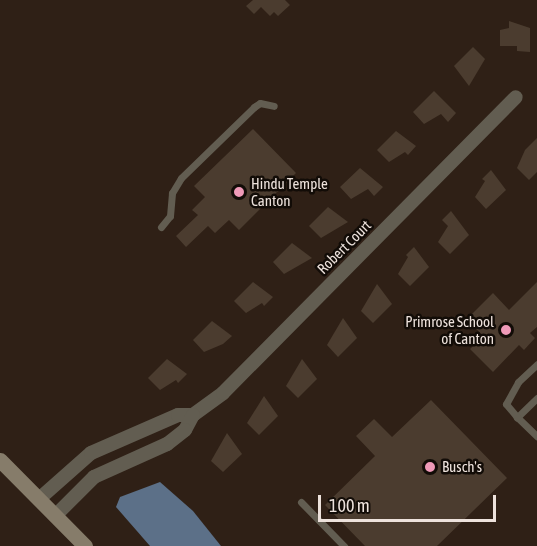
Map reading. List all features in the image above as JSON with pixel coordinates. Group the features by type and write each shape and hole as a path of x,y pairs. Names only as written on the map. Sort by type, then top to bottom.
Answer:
{"main road":[{"path":"0,460 85,546"}],"street":[{"name":"Robert Court","path":"55,516 94,477 167,444 185,430 193,416 223,393 516,97"},
{"name":"Robert Court","path":"39,499 91,453 178,415 193,416"}],"lane":[{"path":"160,227 170,216 172,193 181,178 254,107 260,103 274,106"},
{"path":"537,364 518,382 506,404 537,436"},
{"path":"517,417 537,398"},
{"path":"301,502 344,546"}],"water":[{"path":"160,482 193,511 221,546 150,546 116,507 120,497"}],"building":[{"path":"253,0 285,0 290,5 278,16 274,12 270,16 261,7 254,14 246,6"},
{"path":"509,21 530,28 530,52 517,51 517,46 500,46 500,30 509,28"},
{"path":"473,47 485,59 469,86 454,66"},
{"path":"434,91 456,113 448,122 441,114 424,124 413,112"},
{"name":"Hindu Temple Canton","path":"253,129 296,173 239,230 229,220 215,233 208,226 186,247 176,236 198,215 192,210 205,197 194,186"},
{"path":"396,131 416,146 408,155 405,152 389,162 377,150"},
{"path":"537,138 537,172 529,180 517,168 525,150"},
{"path":"360,168 383,187 374,196 368,189 351,199 340,187"},
{"path":"491,170 506,190 486,209 475,197 485,181 482,179"},
{"path":"328,207 348,222 321,238 309,226"},
{"path":"451,211 469,235 450,254 438,242 448,226 442,220"},
{"path":"292,243 312,258 284,274 273,262"},
{"path":"414,247 429,267 410,286 398,274 408,257 406,255"},
{"path":"253,282 273,297 264,306 262,303 246,313 234,301"},
{"name":"Primrose School of Canton","path":"537,282 537,327 530,333 535,338 524,350 519,345 493,372 470,349 483,336 467,319 493,293 509,310"},
{"path":"377,284 392,304 373,323 361,311"},
{"path":"343,318 357,338 338,357 327,345"},
{"path":"212,321 232,336 223,344 204,352 193,340"},
{"path":"167,359 187,374 178,383 176,380 160,390 148,378"},
{"path":"302,359 317,379 298,398 286,386"},
{"path":"264,396 278,416 259,435 247,423"},
{"name":"Busch's","path":"431,400 507,478 437,546 365,546 325,505 375,456 356,436 374,419 392,437"},
{"path":"227,433 242,454 223,472 211,461"}],"place":[{"name":"Hindu Temple Canton","path":"239,192"},
{"name":"Primrose School of Canton","path":"506,330"},
{"name":"Busch's","path":"430,467"}]}
